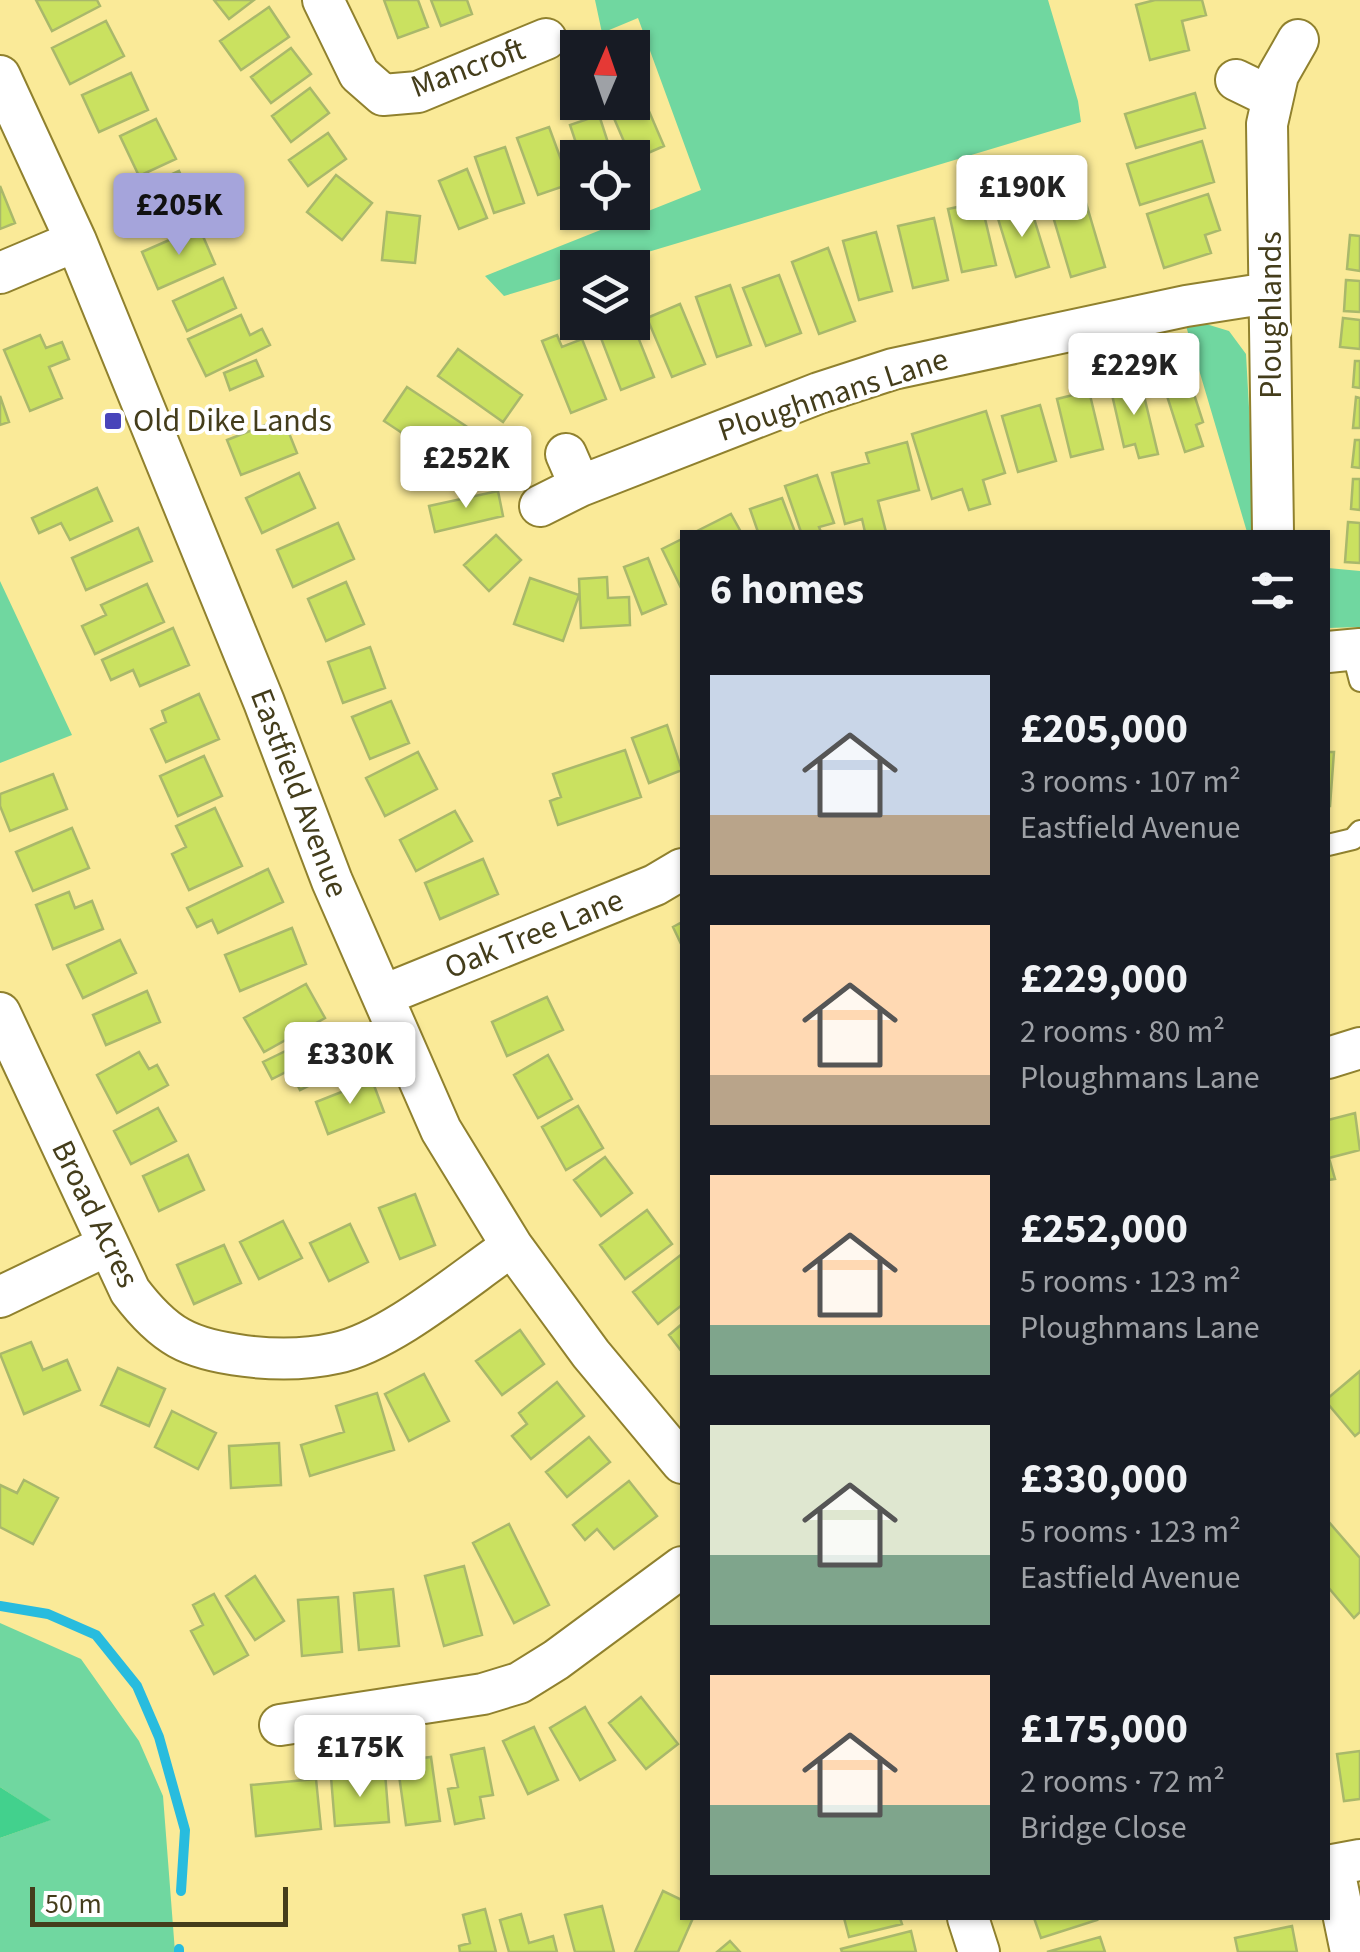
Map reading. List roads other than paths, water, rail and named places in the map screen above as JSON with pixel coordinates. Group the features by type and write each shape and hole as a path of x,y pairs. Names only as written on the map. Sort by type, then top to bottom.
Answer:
{"street":[{"name":"Mancroft","path":"323,0 359,74 383,95 418,92 546,39"},
{"name":"Ploughlands","path":"1273,530 1267,124 1254,89 1278,75 1298,40"},
{"name":"Eastfield Avenue","path":"0,76 76,240 264,702 332,881 441,1130 512,1246 592,1354 680,1460"},
{"path":"0,273 76,240"},
{"name":"Ploughmans Lane","path":"540,506 573,470 892,368 1186,306 1269,293"},
{"name":"Oak Tree Lane","path":"384,996 654,885 680,869"},
{"name":"Broad Acres","path":"0,1014 130,1291 152,1321 177,1338 224,1354 280,1361 339,1353 390,1330 512,1246"},
{"path":"1330,1057 1360,1048"},
{"path":"0,1297 108,1246"},
{"path":"280,1725 483,1694 519,1683 680,1569"},
{"path":"1340,1864 1351,1952"},
{"path":"969,1920 979,1952"}],"lane":[{"path":"1330,844 1360,832"}],"waterway":[{"path":"0,1606 48,1614 96,1635 137,1686 159,1737 185,1830 181,1891"}],"place":[{"name":"Old Dike Lands","path":"113,421"}]}
